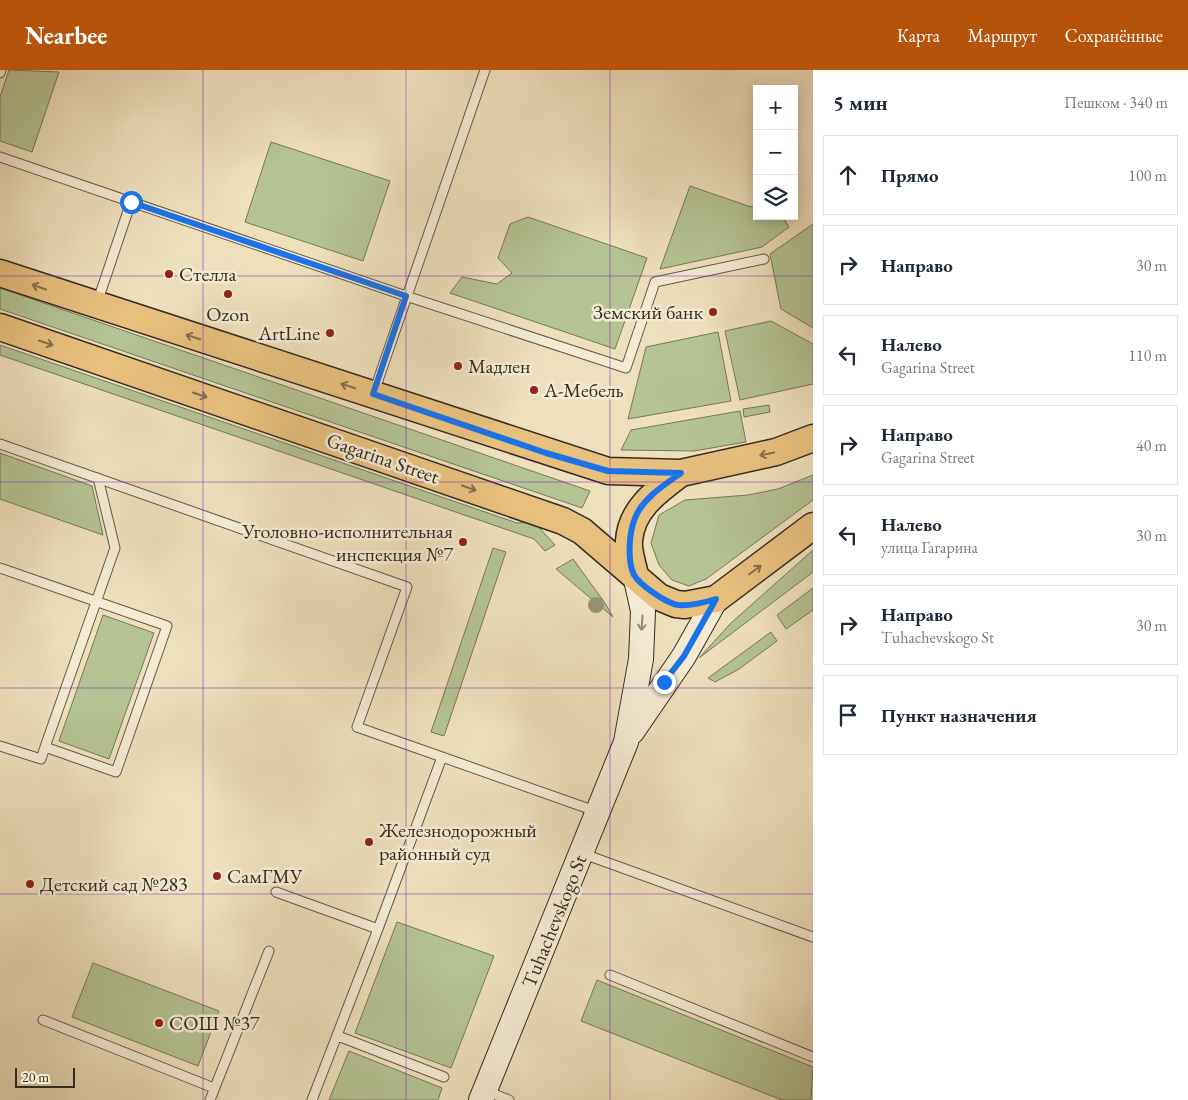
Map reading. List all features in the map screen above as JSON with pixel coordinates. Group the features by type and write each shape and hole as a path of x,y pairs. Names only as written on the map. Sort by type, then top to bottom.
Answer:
{"main road":[{"path":"0,274 373,394 546,453 608,471 681,473 776,452 813,438"},
{"name":"Gagarina Street","path":"0,328 563,521 582,531 659,597 676,604 694,605 716,599"},
{"path":"634,575 629,542 635,518 645,502 681,473"},
{"path":"716,599 813,526"},
{"name":"Tuhachevskogo St","path":"482,1095 626,742 641,659 643,611 634,575"},
{"name":"Tuhachevskogo St","path":"626,742 684,656 716,599"}],"lane":[{"path":"373,394 485,70"},
{"path":"0,157 406,296 626,368 655,282 764,259"},
{"path":"96,306 131,202"},
{"path":"0,444 407,587 357,727 598,812"},
{"path":"0,746 41,758 115,548 98,478"},
{"path":"0,568 168,626 116,772 45,747"},
{"path":"312,1100 338,1036 442,757"},
{"path":"581,853 813,937"},
{"path":"276,892 378,928"},
{"path":"210,1100 269,951"},
{"path":"610,975 813,1058"},
{"path":"43,1020 214,1088"},
{"path":"338,1036 444,1077"},
{"path":"482,1095 509,1100"}],"green space":[{"path":"9,70 59,72 32,152 0,141 0,97"},
{"path":"271,142 390,181 363,261 245,222"},
{"path":"690,186 751,207 753,206 753,220 785,220 789,227 762,247 660,269"},
{"path":"528,217 647,258 615,349 450,293 462,277 497,284 512,273 498,258 510,224"},
{"path":"813,224 813,328 781,309 770,254"},
{"path":"0,288 590,491 582,508 0,309"},
{"path":"771,321 813,344 813,384 740,400 725,331"},
{"path":"718,332 731,401 628,419 646,347"},
{"path":"0,345 517,523 534,522 555,545 545,551 534,539 0,355"},
{"path":"769,405 770,412 744,417 743,409"},
{"path":"740,411 746,442 694,451 621,450 631,430"},
{"path":"0,453 92,486 103,535 0,499"},
{"path":"813,475 813,500 706,579 689,586 672,580 659,565 651,543 659,515 685,500 748,495 778,489"},
{"path":"493,548 506,552 444,736 431,732"},
{"path":"813,550 813,572 699,658 731,623"},
{"path":"573,559 605,603 613,617 556,569"},
{"path":"813,588 813,610 786,629 777,615"},
{"path":"103,615 154,633 109,759 59,741"},
{"path":"771,632 777,641 739,669 715,682 708,678"},
{"path":"397,922 494,956 451,1068 355,1033"},
{"path":"93,963 219,1011 198,1066 72,1017"},
{"path":"597,980 813,1067 811,1100 782,1100 581,1021"},
{"path":"349,1051 442,1088 438,1100 329,1100"}],"place":[{"name":"Стелла","path":"169,274"},
{"name":"Ozon","path":"228,294"},
{"name":"Земский банк","path":"713,312"},
{"name":"ArtLine","path":"330,333"},
{"name":"Мадлен","path":"458,366"},
{"name":"А-Мебель","path":"534,390"},
{"name":"Уголовно-исполнительная инспекция №7","path":"463,542"},
{"name":"Железнодорожный районный суд","path":"369,842"},
{"name":"СамГМУ","path":"217,876"},
{"name":"Детский сад №283","path":"30,884"},
{"name":"СОШ №37","path":"159,1023"}],"route":[{"path":"131,202 406,296 373,394 546,453 608,471 681,473 645,502 635,518 629,542 634,575 659,597 666,601 685,605 705,603 716,599 684,656 664,682"}]}
